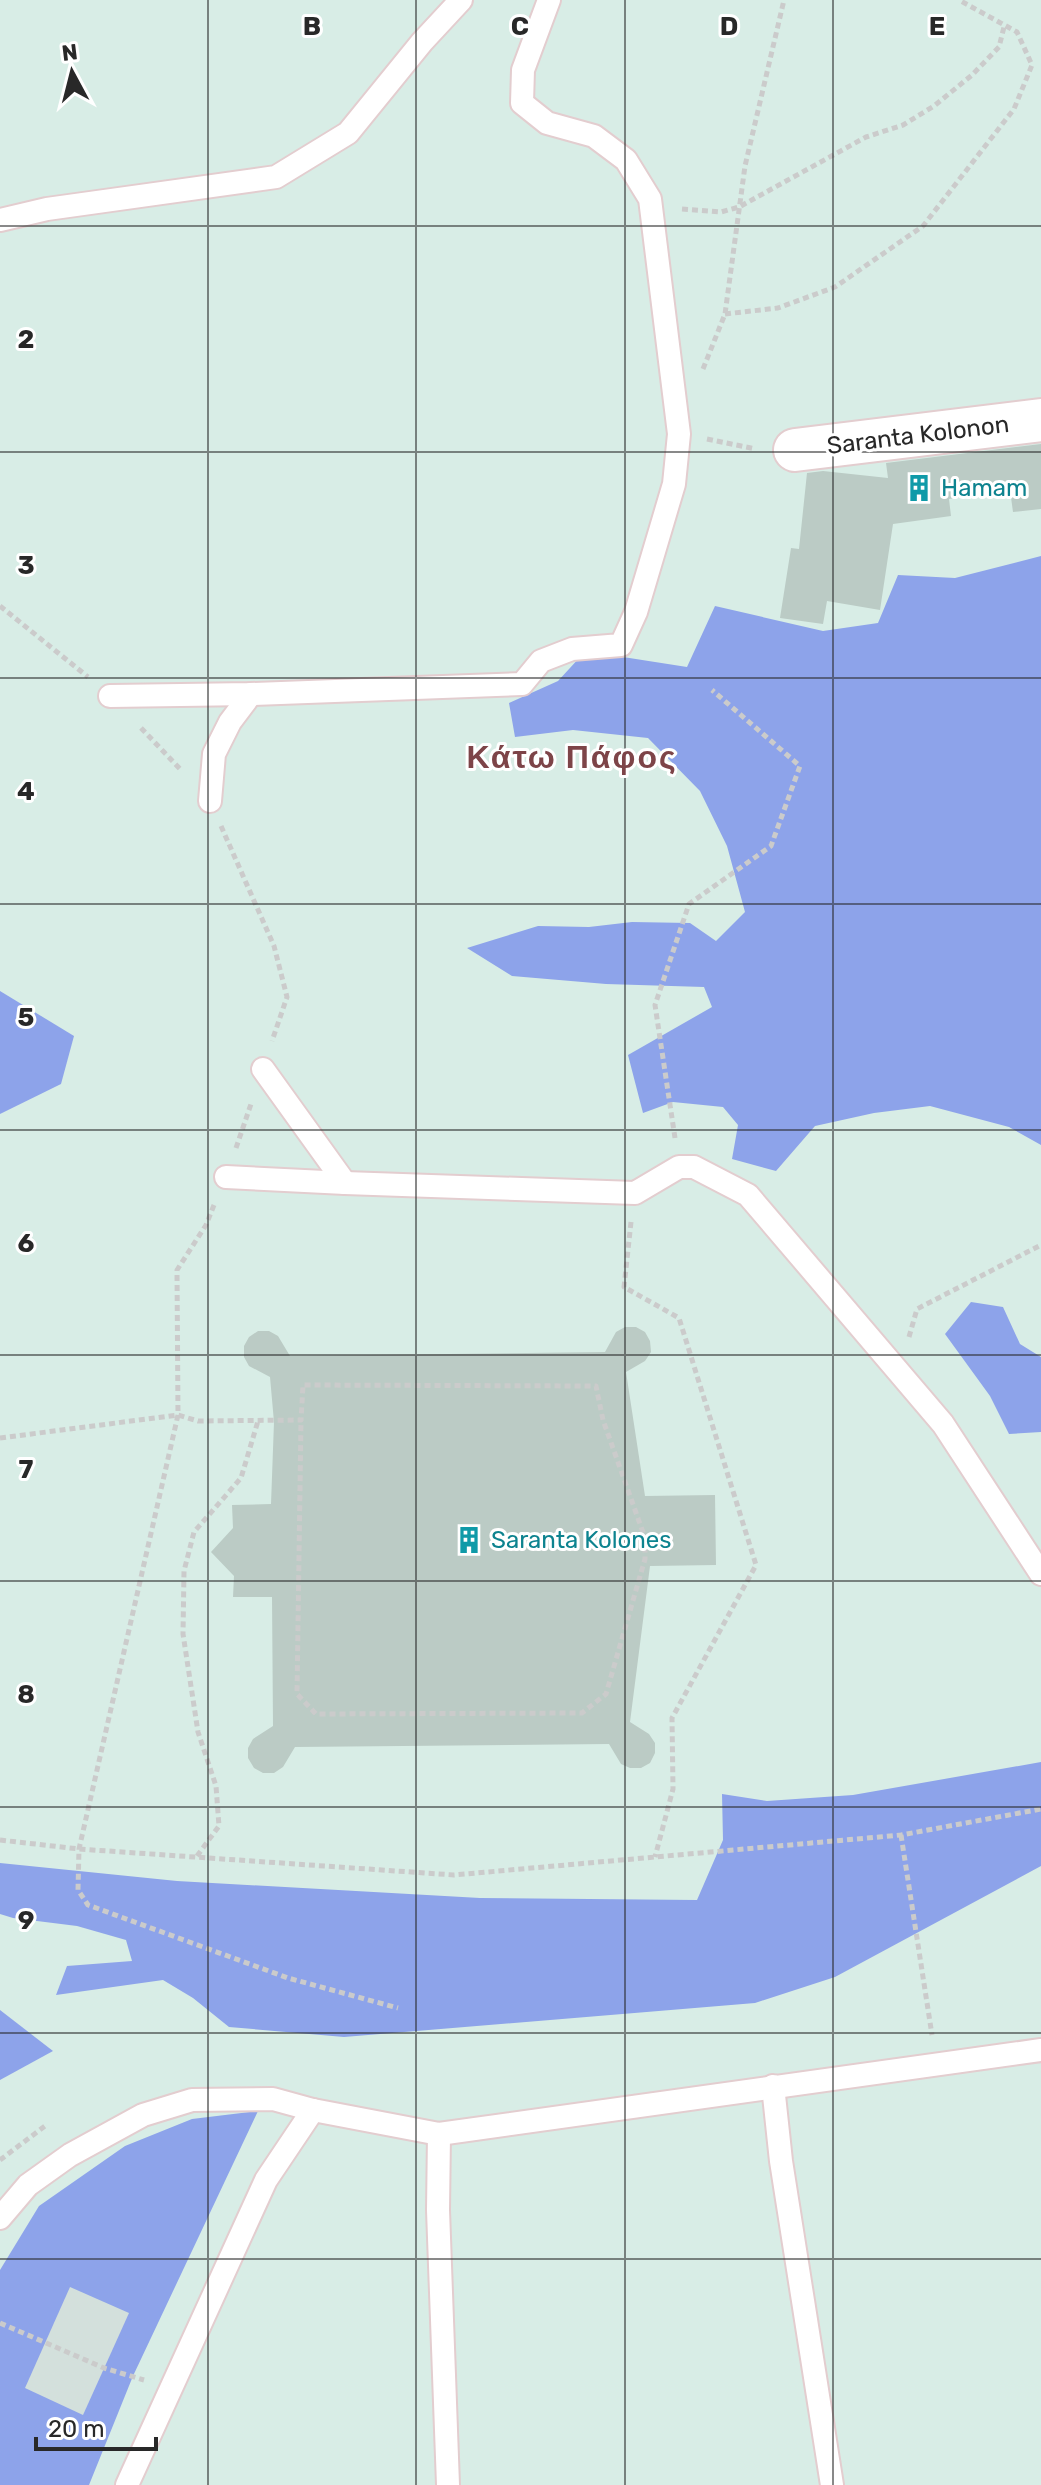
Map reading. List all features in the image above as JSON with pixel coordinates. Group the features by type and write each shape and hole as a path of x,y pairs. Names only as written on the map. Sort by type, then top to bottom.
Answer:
{"street":[{"name":"Saranta Kolonon","path":"795,450 1041,420"}],"lane":[{"path":"0,220 47,209 276,177 348,133 422,42 461,0"},
{"path":"110,696 522,684 541,661 572,649 621,645 636,612 674,484 679,434 650,199 626,160 605,144 594,136 547,123 522,103 523,70 549,0"},
{"path":"210,801 214,754 230,722 251,694"},
{"path":"263,1069 345,1183"},
{"path":"226,1177 635,1193 679,1167 694,1167 748,1195 899,1372 943,1424 1041,1574"},
{"path":"0,2218 28,2185 70,2155 143,2115 192,2100 273,2099 313,2110 439,2134 1041,2050"},
{"path":"773,2086 781,2161 832,2485"},
{"path":"127,2485 266,2180 313,2110"},
{"path":"439,2134 438,2210 448,2485"}],"path":[{"path":"784,0 745,166 725,314 778,308 835,287 923,226 1014,109 1032,65 1017,32 959,0"},
{"path":"650,199 688,211 721,212 739,207 856,142 903,125 934,106 972,75 999,47 1004,27"},
{"path":"679,434 775,453 795,450"},
{"path":"0,606 110,696 210,801 274,946 287,997 226,1177 206,1225 177,1270 178,1415 79,1849 78,1890 88,1905 288,1978 398,2008"},
{"path":"679,1167 655,1005 689,904 771,846 800,766 712,690"},
{"path":"635,1193 624,1287 679,1318 756,1565 672,1718 673,1789 655,1857"},
{"path":"899,1372 917,1309 1041,1245"},
{"path":"303,1385 596,1386 603,1420 645,1538 645,1559 606,1694 582,1713 316,1714 297,1694 301,1420 303,1385"},
{"path":"0,1438 178,1415 198,1421 301,1420"},
{"path":"197,1857 219,1826 216,1786 198,1732 183,1634 184,1571 194,1532 241,1478 258,1421"},
{"path":"0,1840 79,1849 454,1875 901,1835 1041,1809"},
{"path":"901,1835 937,2063"},
{"path":"0,2160 45,2126"},
{"path":"0,2323 104,2368 171,2391"}],"shaded area":[{"path":"1041,556 1041,1145 1009,1127 930,1106 874,1113 815,1126 776,1171 732,1159 738,1125 723,1107 673,1102 643,1113 628,1055 712,1007 704,987 606,984 512,976 467,948 538,926 589,927 632,922 690,923 716,941 745,912 727,846 700,791 648,738 573,730 515,737 509,703 558,681 581,656 623,657 687,667 715,606 823,631 878,623 898,575 955,578"},
{"path":"0,991 74,1036 61,1084 0,1114"},
{"path":"971,1302 1003,1307 1020,1344 1041,1357 1041,1432 1009,1434 990,1396 945,1334"},
{"path":"1041,1762 1041,1866 835,1977 755,2003 344,2037 229,2027 193,1998 163,1980 56,1995 67,1966 132,1961 126,1940 77,1926 0,1914 0,1863 177,1881 480,1898 697,1900 723,1840 722,1794 767,1801 853,1795"},
{"path":"0,2010 53,2051 0,2080"},
{"path":"258,2111 133,2376 89,2485 0,2485 0,2270 39,2206 125,2146 192,2119"},
{"path":"70,2287 129,2313 83,2415 25,2388"}],"building":[{"path":"1041,444 1041,509 1013,512 1010,490 949,499 951,516 893,524 880,610 827,601 823,624 780,618 791,548 799,549 807,473 823,471 888,478 886,463"},
{"name":"Saranta Kolones","path":"625,1327 636,1327 645,1332 650,1341 651,1352 645,1361 626,1372 645,1496 715,1495 716,1565 650,1566 630,1722 649,1734 655,1743 655,1753 650,1763 641,1768 621,1764 609,1744 295,1747 283,1767 274,1773 263,1773 254,1768 248,1758 248,1748 253,1739 273,1726 272,1597 233,1597 234,1576 211,1552 233,1528 232,1505 271,1504 274,1422 270,1377 249,1366 244,1357 244,1346 249,1337 258,1331 269,1331 278,1336 290,1356 605,1352 616,1332"}],"place":[{"name":"Hamam","path":"919,488"},
{"name":"Saranta Kolones","path":"469,1540"}],"district":[{"name":"Κάτω Πάφος","path":"572,757"}]}
